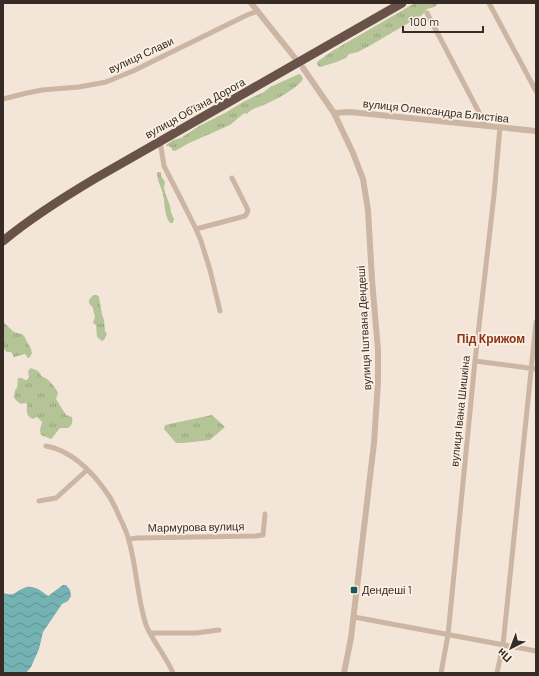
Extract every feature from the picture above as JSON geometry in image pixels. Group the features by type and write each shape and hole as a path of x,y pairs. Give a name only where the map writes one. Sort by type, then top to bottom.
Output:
{"highway":[{"name":"вулиця Обʼїзна Дорога","path":"3,241 40,213 66,196 402,3"}],"street":[{"path":"251,3 295,58"},
{"path":"489,3 536,91"},
{"name":"вулиця Слави","path":"3,99 42,90 79,87 106,82 258,11"},
{"path":"426,14 484,126"},
{"name":"вулиця Іштвана Дендеші","path":"303,68 334,113 342,128 360,171 366,193 378,350 376,421 354,617 349,653 344,673"},
{"name":"вулиця Олександра Блистіва","path":"334,113 350,112 536,131"},
{"name":"вулиця Івана Шишкіна","path":"441,673 448,635 500,127"},
{"path":"159,142 164,166 196,229 210,270 220,311"},
{"path":"196,229 245,216 248,210 232,178"},
{"path":"497,673 503,645 534,368 536,322"},
{"path":"475,361 534,368"},
{"path":"46,446 54,447 67,454 87,470 110,497 129,540 140,601 147,626 173,673"},
{"path":"39,501 56,498 87,470"},
{"name":"Мармурова вулиця","path":"129,540 138,538 263,535 265,514"},
{"path":"354,617 536,651"},
{"path":"151,633 196,633 219,630"}],"green space":[{"path":"415,3 439,3 434,7 427,9 422,15 358,52 349,54 346,58 339,61 321,67 318,66 318,61 334,50"},
{"path":"299,74 303,79 296,87 274,100 253,109 247,114 243,114 230,125 189,143 175,151 166,145 264,92 270,87"},
{"path":"157,172 161,173 161,176 165,182 164,187 174,219 173,223 170,223 167,216"},
{"path":"93,295 97,295 99,297 105,331 107,334 102,341 97,337 96,325 93,323 95,316 93,308 89,303 89,300"},
{"path":"3,322 14,332 24,336 31,349 32,353 30,357 28,358 25,354 14,357 12,353 7,352 4,349"},
{"path":"31,368 39,372 41,376 53,385 58,393 56,399 66,415 72,417 70,426 68,428 60,428 51,439 41,435 40,430 42,422 37,417 33,419 29,416 27,413 27,404 21,404 14,398 18,378 27,380 29,377 28,371"},
{"path":"212,415 225,427 210,440 176,443 164,429 165,425"}],"water":[{"path":"63,585 66,585 70,590 71,596 68,601 62,604 43,632 39,649 31,667 26,673 3,673 3,593 13,594 24,588 31,587 48,596"}],"place":[{"name":"Дендеші 1","path":"354,590"}],"district":[{"name":"Під Крижом","path":"491,339"}]}
